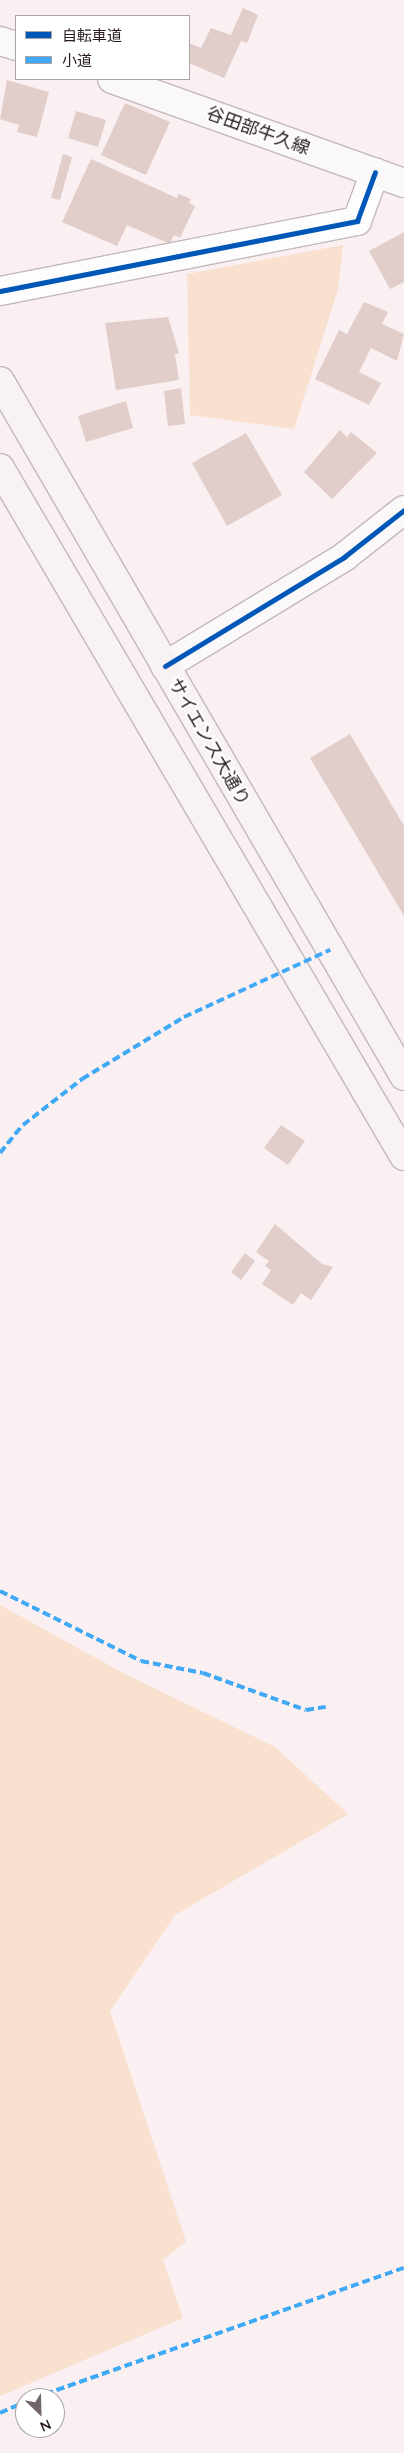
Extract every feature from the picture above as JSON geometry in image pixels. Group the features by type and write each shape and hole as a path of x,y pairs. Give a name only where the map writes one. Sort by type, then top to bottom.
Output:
{"main road":[{"path":"0,40 15,46"},
{"name":"谷田部牛久線","path":"115,80 404,183"},
{"name":"サイエンス大通り","path":"0,381 404,1076"},
{"path":"0,468 404,1156"},
{"path":"165,666 344,557 404,510"}],"street":[{"path":"0,291 357,221 375,172"}],"shaded area":[{"path":"343,245 338,289 294,429 190,415 187,274"},
{"path":"0,1605 125,1674 275,1747 348,1814 175,1915 110,2011 186,2242 163,2260 183,2318 0,2396"}],"building":[{"path":"243,8 258,15 247,43 241,41 224,78 190,63 190,43 201,48 211,28 231,35"},
{"path":"7,80 49,92 37,137 17,132 19,125 0,119"},
{"path":"125,103 170,122 146,175 101,155"},
{"path":"76,111 106,120 98,147 68,138"},
{"path":"63,154 72,157 60,200 51,198"},
{"path":"91,159 177,198 179,194 191,199 189,203 195,206 180,238 174,235 170,244 127,225 117,246 62,222"},
{"path":"404,232 404,282 390,289 369,251"},
{"path":"364,302 388,312 382,324 404,334 397,361 371,348 359,372 381,383 369,405 315,379 339,330 347,334"},
{"path":"168,317 179,353 175,354 179,380 116,390 105,323"},
{"path":"181,388 185,424 168,426 164,391"},
{"path":"126,401 133,428 86,442 78,416"},
{"path":"340,430 347,437 351,432 377,453 332,499 304,472"},
{"path":"246,433 282,495 227,526 192,463"},
{"path":"350,734 404,826 404,916 310,758"},
{"path":"281,1125 305,1141 288,1165 264,1148"},
{"path":"275,1224 322,1264 333,1267 311,1300 301,1293 293,1305 262,1284 271,1270 265,1266 269,1261 256,1252"},
{"path":"245,1253 255,1261 241,1280 231,1272"}],"marked path":[{"path":"0,1153 23,1125 82,1079 184,1017 330,950"},
{"path":"0,1591 141,1661 203,1673 306,1710 326,1707"},
{"path":"62,2388 404,2268"},
{"path":"0,2413 15,2406"}],"cycle path":[{"path":"0,291 357,221 375,172"},
{"path":"165,666 344,557 404,510"}]}
